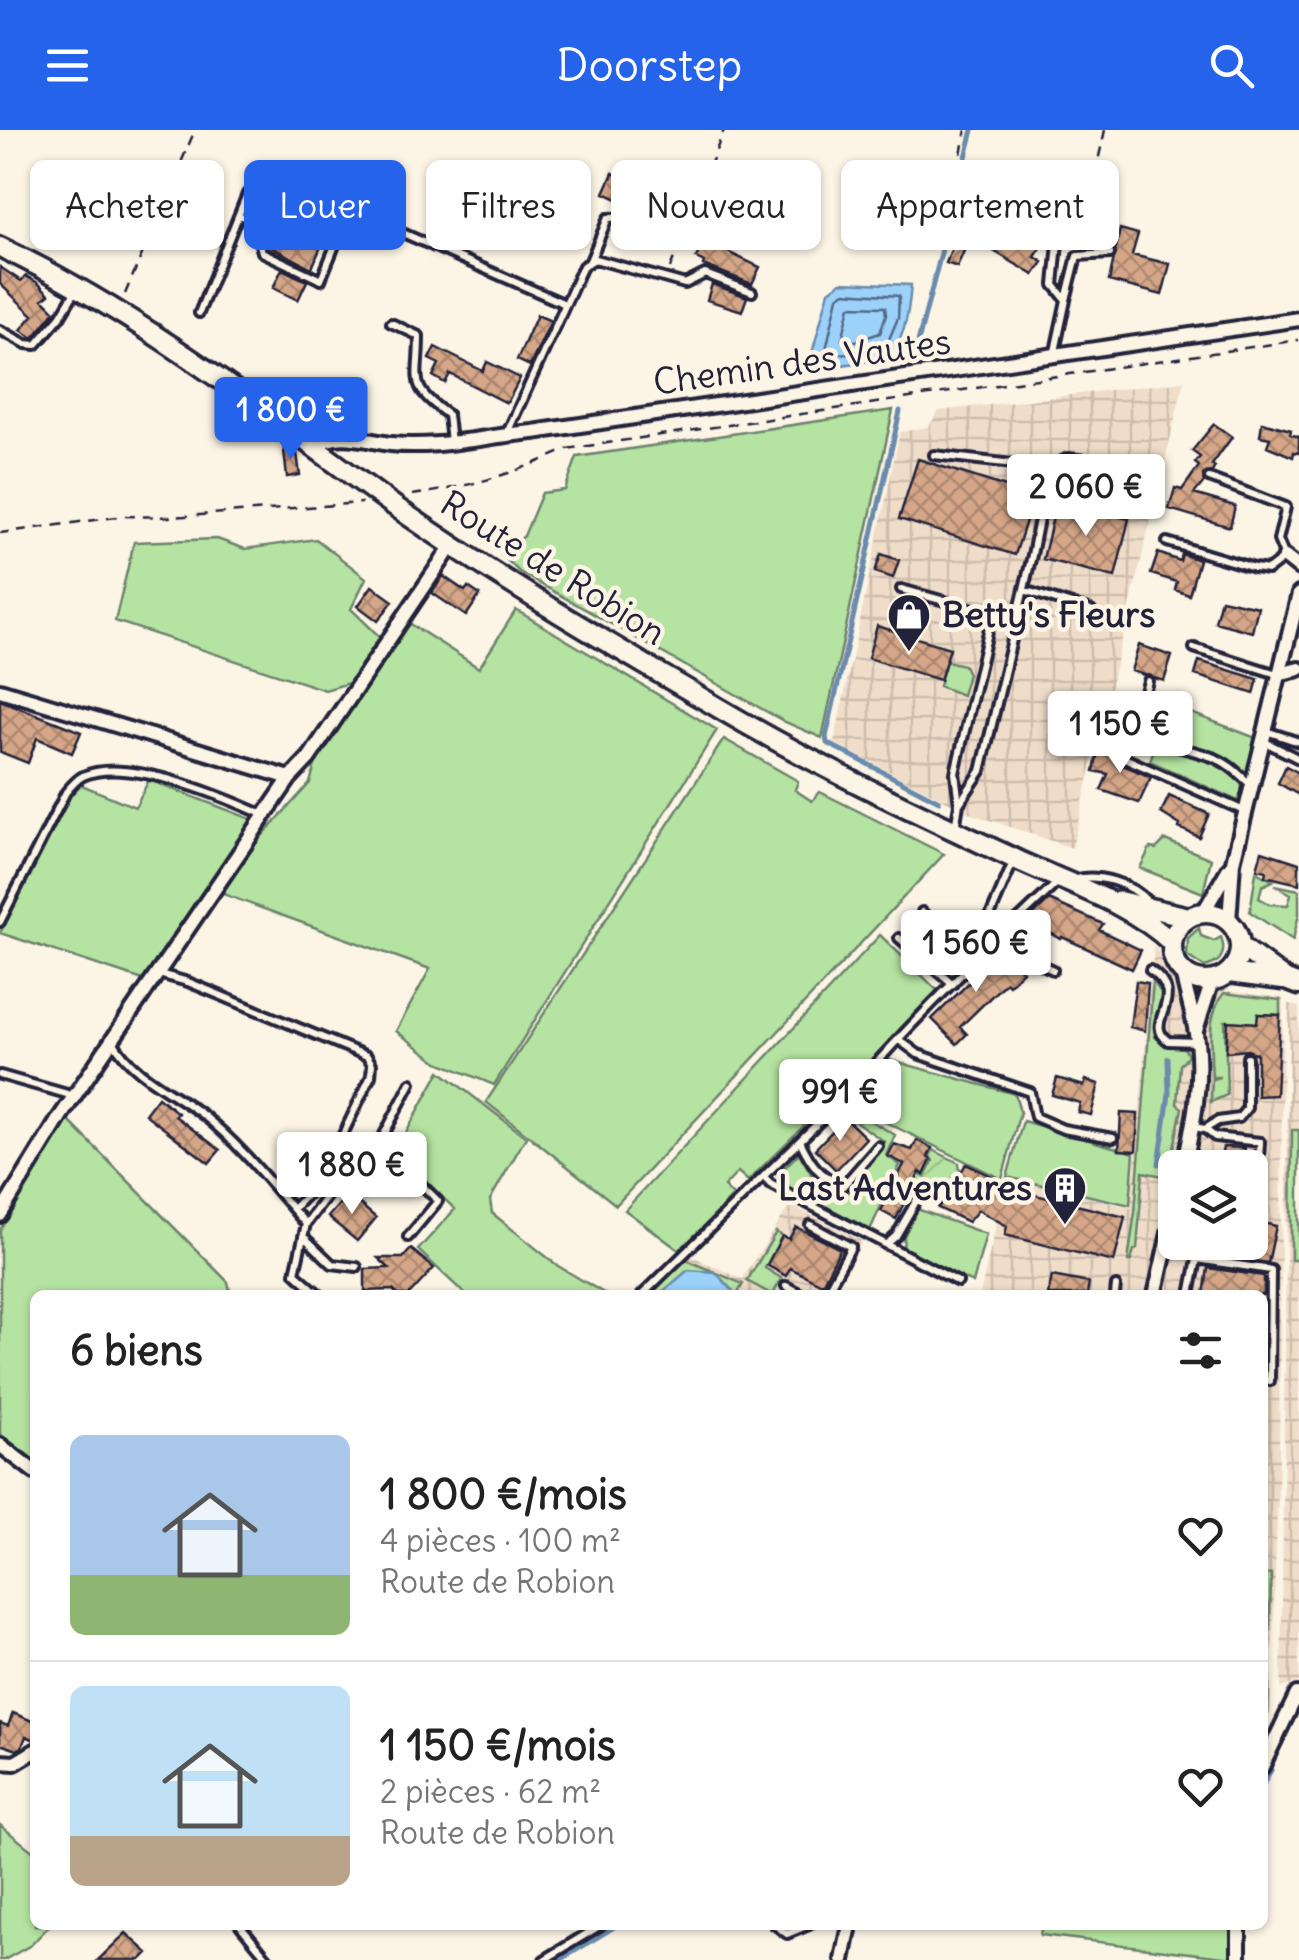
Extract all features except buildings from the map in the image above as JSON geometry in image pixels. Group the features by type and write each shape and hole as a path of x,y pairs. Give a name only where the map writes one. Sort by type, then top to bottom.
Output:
{"main road":[{"name":"Route de Robion","path":"0,248 116,308 229,383 453,544 818,766 1100,896 1196,915"},
{"name":"Route de Robion","path":"1100,896 1161,932 1172,943"},
{"path":"1212,913 1230,922 1240,946 1292,982 1220,977 1201,981 1182,971 1174,958 1174,932 1196,915 1212,913"},
{"path":"1220,977 1235,965 1240,946"}],"street":[{"name":"Chemin des Vautes","path":"315,446 327,438 367,438 393,444 451,442 1299,319"},
{"path":"0,1215 74,1096 453,544"},
{"path":"1230,922 1233,862 1299,594"},
{"path":"1278,674 1299,669"},
{"path":"0,690 290,778"},
{"path":"1196,915 1233,862"},
{"path":"1182,971 1197,1037 1199,1128 1191,1150"},
{"path":"1197,1037 1220,977"},
{"path":"1156,1290 1163,1260"},
{"path":"0,1445 30,1468"},
{"path":"1268,1754 1298,1689"},
{"path":"0,1762 15,1763 30,1754"},
{"path":"843,1960 849,1930"},
{"path":"1238,1930 1239,1960"}],"lane":[{"path":"198,314 244,201"},
{"path":"238,214 244,217"},
{"path":"590,262 611,218"},
{"path":"406,233 566,304"},
{"path":"261,250 322,280 333,250"},
{"path":"1057,250 1054,284 1066,300"},
{"path":"1054,356 1077,256 1110,254"},
{"path":"507,434 583,266 594,259 685,284 705,274 752,292"},
{"path":"0,330 26,344 36,344 60,317 78,287"},
{"path":"390,323 419,336 416,374 422,396 448,415 451,442"},
{"path":"934,455 1049,468 1068,458 1117,463"},
{"path":"959,804 981,771 1049,468"},
{"path":"1168,542 1254,568 1268,570 1295,563 1278,540 1286,507 1209,478"},
{"path":"901,589 1016,621"},
{"path":"1024,590 1092,611"},
{"path":"955,831 959,804 955,773 992,615"},
{"path":"1194,648 1278,674"},
{"path":"1148,681 1140,723 1145,732 1157,740 1216,758 1251,785"},
{"path":"1263,735 1299,742"},
{"path":"1263,735 1299,759"},
{"path":"1120,756 1245,812"},
{"path":"0,922 66,792 81,776 124,769 147,774 265,816"},
{"path":"992,942 987,923 1015,859"},
{"path":"647,1290 857,1085 992,942 1062,881 1093,876 1139,892 1154,909"},
{"path":"922,912 973,964"},
{"path":"898,938 952,984"},
{"path":"992,942 1052,970"},
{"path":"1150,970 1166,987 1168,997 1158,1032 1168,1041 1197,1037"},
{"path":"157,974 188,982 367,1056 372,1064 371,1076 321,1180 292,1209"},
{"path":"898,1038 918,1054 1030,1092 1036,1117 1063,1129 1113,1138"},
{"path":"112,1040 121,1056 148,1079 203,1114 237,1146 306,1224"},
{"path":"1199,1128 1239,1118 1247,1108 1247,1057"},
{"path":"0,1075 74,1096"},
{"path":"315,1290 295,1272 306,1224 337,1182 366,1170 411,1083"},
{"path":"1199,1128 1215,1137 1260,1142 1260,1150"},
{"path":"800,1141 812,1166 843,1186 878,1146"},
{"path":"376,1150 409,1172 438,1201 408,1237"},
{"path":"764,1176 770,1184 958,1282"},
{"path":"886,1245 896,1236 920,1196"},
{"path":"810,1224 851,1246 827,1290"},
{"path":"303,1236 332,1264 357,1267"},
{"path":"1191,1290 1198,1259 1271,1270 1268,1381"},
{"path":"786,1286 793,1290"},
{"path":"1116,1286 1116,1290"},
{"path":"244,1930 269,1960"},
{"path":"544,1960 592,1930"}],"path":[{"path":"116,308 129,288 195,130"},
{"path":"666,278 724,130"},
{"path":"961,154 966,130"},
{"path":"1077,256 1104,130"},
{"path":"408,496 461,488 522,471 567,448 1299,340"},
{"path":"0,533 124,516 191,516 363,503"}],"shaded area":[{"path":"1184,381 1072,848 972,814 834,743 900,432 928,427 939,411"},
{"path":"1154,945 1179,985 1283,998 1279,1463 1270,1715 1268,1290 981,1290 1007,1177 1131,1208"},
{"path":"1289,1004 1299,1007 1299,1682 1281,1688"},
{"path":"790,1205 862,1241 836,1290 647,1290 683,1252 742,1279"}],"green space":[{"path":"893,410 822,738 785,722 519,572 502,555 524,536 542,493 565,490 577,457"},
{"path":"217,539 245,549 316,539 366,578 351,609 380,637 349,683 325,690 115,621 134,542"},
{"path":"516,610 717,730 494,1085 438,1062 396,1031 430,969 220,893 255,844 310,783 318,754 409,623 479,668"},
{"path":"946,661 964,665 968,674 962,695 939,686"},
{"path":"1168,704 1256,738 1247,777 1224,757 1159,737"},
{"path":"724,739 798,781 795,790 812,801 820,792 944,854 616,1205 486,1102"},
{"path":"1155,746 1223,766 1242,783 1240,802 1150,761"},
{"path":"149,780 254,820 146,981 0,933 77,783 135,807"},
{"path":"1165,840 1211,859 1203,893 1140,868 1150,848 1156,849"},
{"path":"1256,872 1273,881 1262,886 1259,898 1270,904 1288,905 1291,894 1275,885 1299,890 1293,940 1250,912"},
{"path":"1199,928 1201,936 1214,941 1221,937 1223,943 1223,953 1210,966 1204,967 1187,956 1188,938"},
{"path":"880,935 939,992 748,1181 738,1172 724,1187 733,1196 680,1251 625,1210"},
{"path":"1153,981 1164,997 1155,1037 1166,1046 1184,1048 1188,1055 1180,1065 1177,1104 1182,1108 1173,1150 1158,1150 1158,1175 1143,1172 1137,1249 1128,1261"},
{"path":"1224,993 1280,1000 1280,1015 1258,1014 1257,1023 1225,1021 1227,1095 1211,1102 1212,1079 1220,1077 1212,1077 1212,1022"},
{"path":"886,1059 1015,1094 1020,1112 1002,1179 859,1109 854,1095"},
{"path":"440,1071 526,1137 490,1200 492,1213 558,1266 599,1290 461,1290 418,1250 455,1209 395,1153"},
{"path":"854,1111 895,1135 886,1155 900,1165 870,1230 778,1181 778,1174 799,1153 814,1179 846,1194 885,1142 849,1117"},
{"path":"66,1118 228,1282 230,1290 30,1290 30,1457 0,1434 0,1230"},
{"path":"1023,1121 1134,1153 1130,1205 1007,1177"},
{"path":"1292,1130 1299,1130 1299,1260 1291,1260"},
{"path":"933,1150 959,1163 960,1172 979,1180 974,1188 955,1180 937,1204 925,1199 926,1190 914,1193 906,1184 913,1172 925,1177 933,1161"},
{"path":"917,1209 986,1234 973,1283 903,1249 904,1236"},
{"path":"776,1232 782,1236 765,1268 781,1278 775,1290 764,1290 747,1281"},
{"path":"684,1259 743,1284 740,1290 655,1290"},
{"path":"1268,1574 1271,1574 1268,1713"},
{"path":"0,1825 30,1849 30,1930 45,1930 31,1945 0,1960"},
{"path":"1041,1930 1231,1930 1232,1958 1040,1935"}],"water":[{"path":"841,282 911,285 903,332 895,346 872,360 808,368 829,291"},
{"path":"688,1270 715,1272 732,1290 665,1290"}],"waterway":[{"path":"912,365 973,130"},
{"path":"900,411 826,737 827,743 939,801"},
{"path":"1161,1150 1169,1094 1168,1058"},
{"path":"1268,1775 1271,1770"},
{"path":"560,1960 609,1930"},
{"path":"1246,1930 1246,1960"}],"place":[{"name":"Betty's Fleurs","path":"909,653"},
{"name":"Last Adventures","path":"1065,1226"}]}
